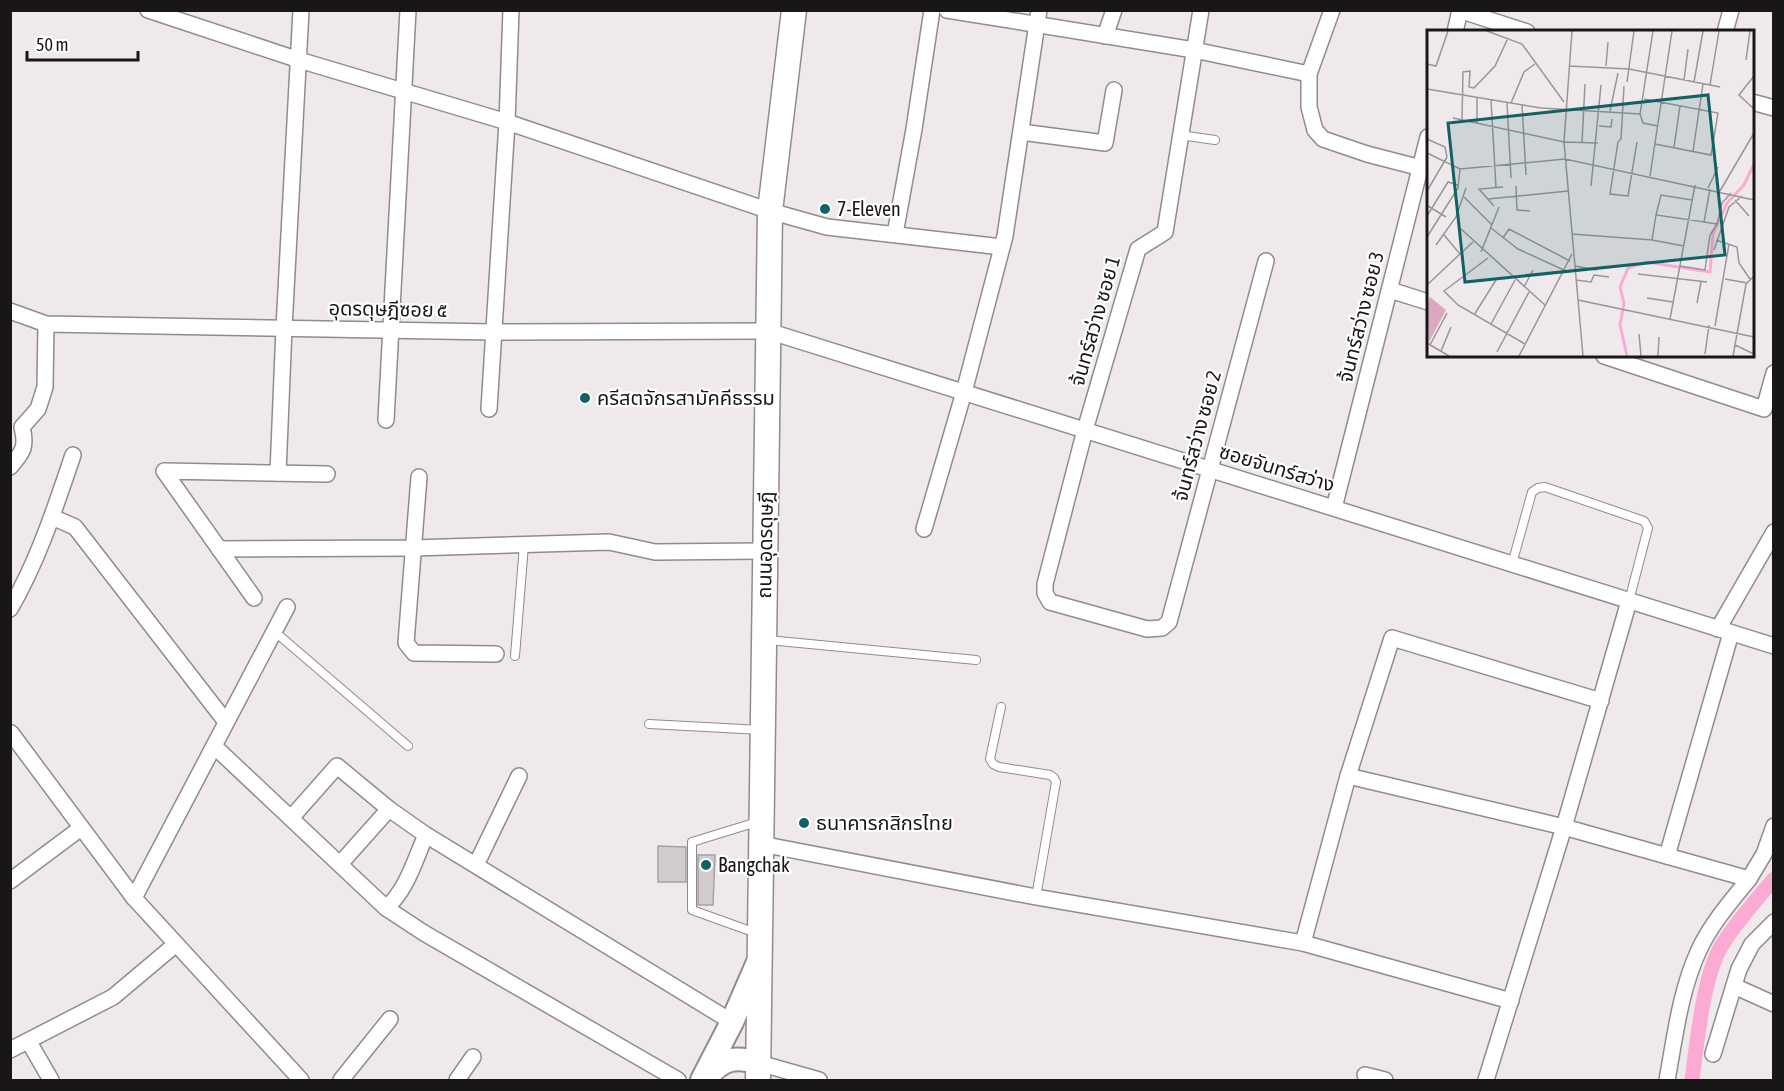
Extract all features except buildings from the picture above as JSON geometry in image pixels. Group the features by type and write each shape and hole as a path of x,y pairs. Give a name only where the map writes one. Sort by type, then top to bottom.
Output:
{"main road":[{"name":"ถนนอุดรดุษฎี","path":"759,1072 770,211 794,10"}],"street":[{"path":"148,10 299,60 507,122 770,211 827,227 1002,246"},
{"path":"197,27 198,10"},
{"path":"278,473 301,10"},
{"path":"386,420 408,10"},
{"path":"489,409 507,122 511,10"},
{"path":"895,234 915,129 932,10"},
{"path":"947,10 1038,18 1105,36 1194,50 1309,74"},
{"path":"1105,36 1114,10"},
{"name":"จ้นทร์สว่าง ซอย 1","path":"1169,622 1162,628 1147,629 1050,602 1045,593 1045,584 1085,430 1138,249 1165,232 1201,10"},
{"path":"1332,10 1309,74 1311,118 1315,130 1323,139 1420,168"},
{"path":"1726,30 1731,10"},
{"path":"1455,30 1460,11 1521,30"},
{"path":"924,529 964,392 1002,246 1038,18"},
{"path":"1021,132 1105,143 1114,90"},
{"path":"1754,103 1773,108"},
{"name":"จ้นทร์สว่าง ซอย 3","path":"1334,508 1427,141"},
{"name":"จ้นทร์สว่าง ซอย 2","path":"1169,622 1266,261"},
{"path":"1390,290 1427,302"},
{"name":"อุดรดุษฎีซอย ๕","path":"10,311 46,324 493,332 768,331"},
{"path":"10,467 22,453 26,441 16,424 38,409 45,387 46,324"},
{"name":"ซอยจันทร์สว่าง","path":"768,331 1773,646"},
{"path":"1611,357 1645,362 1764,409 1773,373"},
{"path":"10,609 25,584 52,518 73,455"},
{"path":"254,598 164,471 327,474"},
{"path":"419,477 406,643 414,653 496,654"},
{"path":"52,518 75,527 226,722"},
{"path":"1667,856 1724,631 1773,532"},
{"path":"219,549 413,548 609,542 655,552 765,551"},
{"path":"1486,1080 1564,827 1629,601"},
{"path":"134,898 287,607"},
{"path":"1303,943 1348,776 1392,638 1601,701"},
{"path":"11,733 134,898 301,1080"},
{"path":"214,746 386,908 424,933 678,1080"},
{"path":"291,818 337,766 389,809 426,835 732,1022"},
{"path":"476,865 519,776"},
{"path":"1348,776 1564,827 1749,879"},
{"path":"340,864 389,809"},
{"path":"1667,1080 1683,996 1699,950 1764,854 1773,826"},
{"path":"10,881 81,828"},
{"path":"761,832 1036,897 1303,943 1510,1001"},
{"path":"386,908 395,900 404,884 426,835"},
{"path":"1713,1054 1739,969 1752,944 1773,922"},
{"path":"10,1050 113,997 176,944"},
{"path":"703,1080 732,1022 760,947"},
{"path":"1734,986 1773,1004"},
{"path":"341,1080 390,1019"},
{"path":"29,1042 51,1080"},
{"path":"457,1080 473,1057"},
{"path":"703,1080 714,1068 736,1058 759,1072"},
{"path":"715,1080 743,1071 819,1080"},
{"path":"1365,1075 1385,1080"}],"lane":[{"path":"1180,135 1215,140"},
{"path":"1512,564 1532,492 1545,487 1644,521 1648,528 1629,601"},
{"path":"515,657 524,545"},
{"path":"274,631 408,746"},
{"path":"764,639 976,660"},
{"path":"1001,707 990,759 993,764 999,767 1050,775 1056,782 1036,897"},
{"path":"649,724 763,730"},
{"path":"760,947 692,910 692,842 761,832"}],"waterway":[{"path":"1692,1080 1705,992 1715,958 1734,928 1774,879"}],"place":[{"name":"7-Eleven","path":"825,209"},
{"name":"ครีสตจักรสามัคคีธรรม","path":"585,398"},
{"name":"ธนาคารกสิกรไทย","path":"804,823"},
{"name":"Bangchak","path":"706,865"}]}
